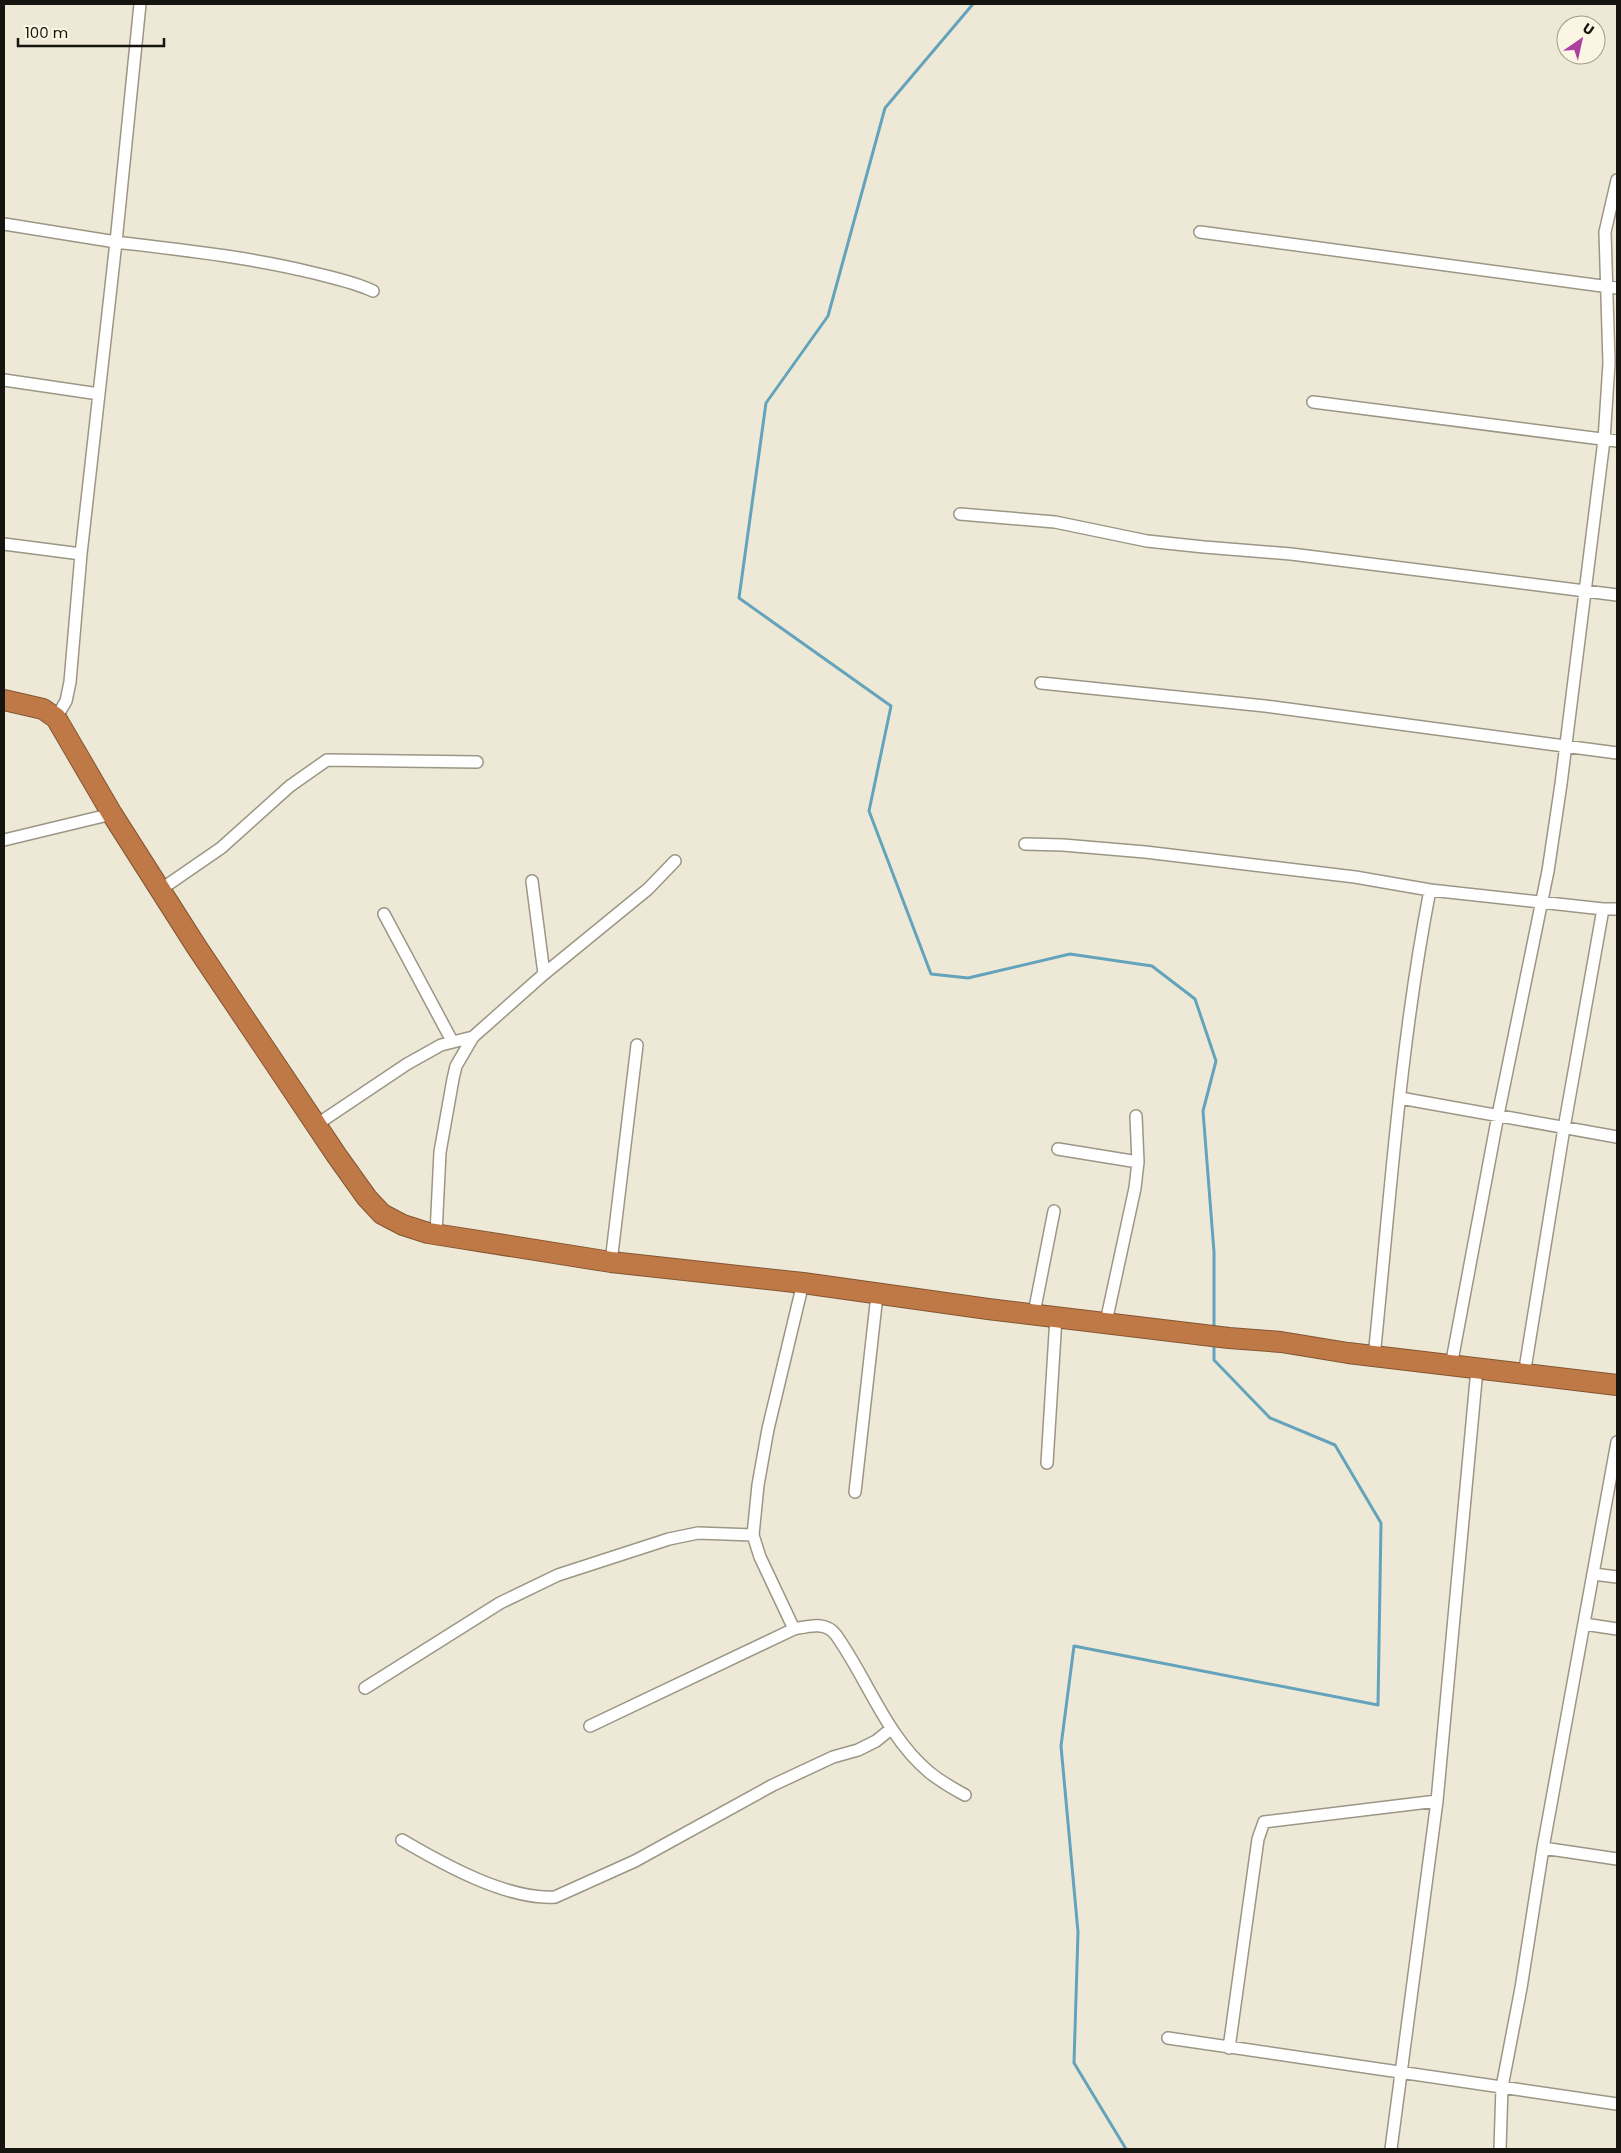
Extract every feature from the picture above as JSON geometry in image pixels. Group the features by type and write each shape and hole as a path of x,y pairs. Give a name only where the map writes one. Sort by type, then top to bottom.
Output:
{"highway":[{"path":"4,700 43,709 56,718 112,814 160,890 316,1125 367,1198 382,1214 403,1225 436,1234 611,1262 803,1283 877,1295 1229,1338 1280,1342 1374,1357 1617,1385"}],"street":[{"path":"56,718 66,702 70,682 81,554 114,280 116,242 140,4"},
{"path":"1451,1366 1498,1115 1553,842 1604,440 1612,287 1604,232 1617,180"},
{"path":"4,224 116,242 236,257 361,285 373,291"},
{"path":"1200,232 1612,287"},
{"path":"4,380 99,394"},
{"path":"1313,402 1617,441"},
{"path":"960,514 1055,522 1147,541 1204,548 1292,554 1617,595"},
{"path":"4,544 81,554"},
{"path":"1041,683 1265,706 1617,753"},
{"path":"160,890 221,848 290,786 327,760 477,762"},
{"path":"4,840 112,814"},
{"path":"1025,844 1063,845 1145,852 1354,877 1430,890 1604,910 1617,909"},
{"path":"436,1234 440,1152 453,1079 456,1066 473,1037 544,974 648,889 675,862"},
{"path":"532,881 544,974"},
{"path":"1374,1357 1415,967 1430,890"},
{"path":"1524,1374 1564,1128 1604,910"},
{"path":"384,914 452,1041"},
{"path":"316,1125 407,1064 452,1041 473,1037"},
{"path":"611,1262 637,1045"},
{"path":"1400,1098 1617,1137"},
{"path":"1106,1322 1132,1207 1138,1162 1136,1116"},
{"path":"1058,1149 1138,1162"},
{"path":"1034,1313 1054,1211"},
{"path":"794,1629 760,1558 753,1535 758,1485 768,1429 803,1283"},
{"path":"855,1492 877,1295"},
{"path":"1047,1462 1056,1317"},
{"path":"1391,2149 1400,2071 1438,1801 1477,1369"},
{"path":"1500,2149 1502,2087 1521,1988 1543,1848 1617,1442"},
{"path":"365,1688 500,1603 558,1576 618,1554 669,1539 698,1533 753,1535"},
{"path":"1593,1574 1617,1577"},
{"path":"1584,1624 1617,1629"},
{"path":"590,1726 794,1629 811,1625 822,1626 834,1631 891,1729 927,1771 965,1795"},
{"path":"402,1840 435,1860 471,1876 515,1892 542,1898 555,1897 635,1861 773,1785 833,1757 876,1741 891,1729"},
{"path":"1229,2048 1258,1839 1264,1822 1438,1801"},
{"path":"1543,1848 1617,1859"},
{"path":"1168,2038 1617,2104"}],"waterway":[{"path":"973,4 885,108 828,316 766,403 739,598 891,706 869,811 931,974 968,978 1070,954 1152,966 1195,999 1216,1061 1203,1111 1214,1252 1214,1328"},
{"path":"1126,2149 1074,2063 1078,1932 1061,1746 1074,1646 1378,1705 1381,1523 1335,1445 1270,1418 1214,1360 1214,1344"}]}
